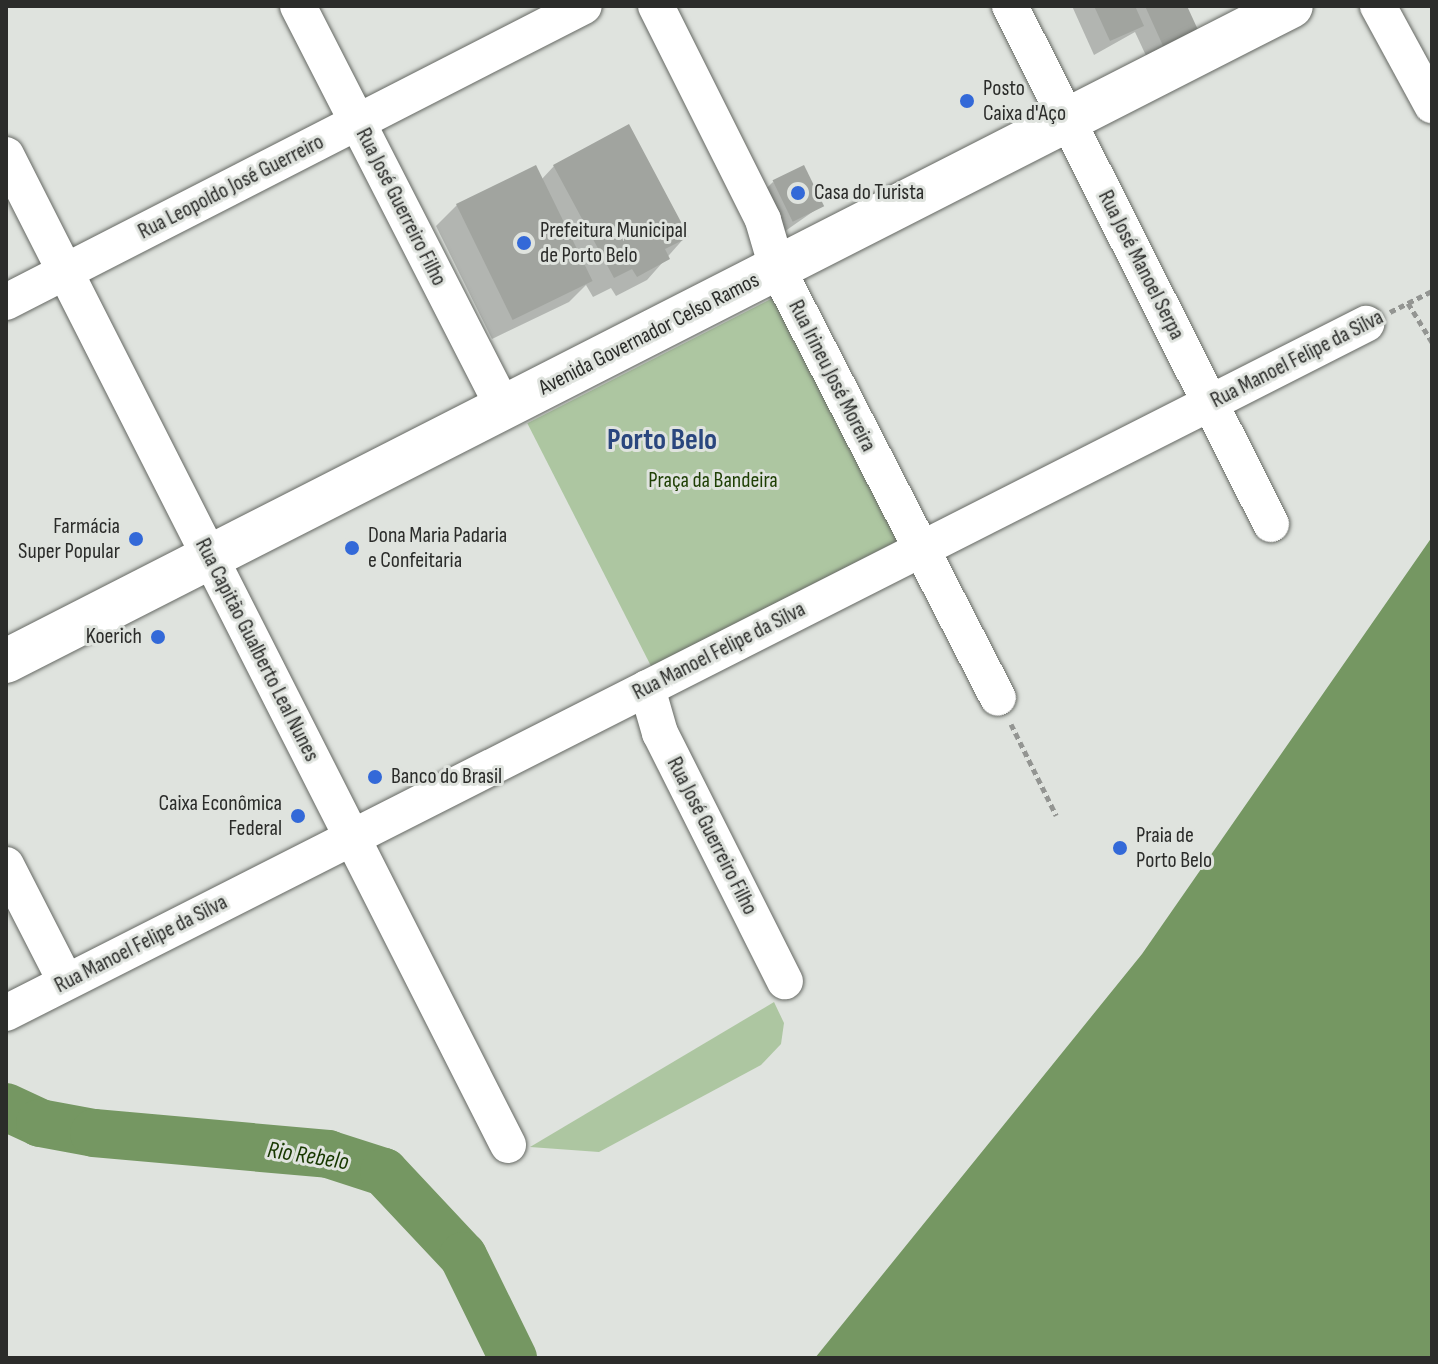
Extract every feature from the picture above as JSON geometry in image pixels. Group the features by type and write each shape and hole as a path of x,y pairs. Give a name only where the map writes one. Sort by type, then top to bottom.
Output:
{"main road":[{"name":"Avenida Governador Celso Ramos","path":"6,661 1291,6"}],"street":[{"name":"Rua José Guerreiro Filho","path":"298,6 504,408"},
{"name":"Rua Leopoldo José Guerreiro","path":"6,302 584,6"},
{"name":"Rua Irineu José Moreira","path":"656,6 763,220 777,268 998,698"},
{"name":"Rua José Manoel Serpa","path":"1010,6 1271,524"},
{"path":"1378,6 1432,105"},
{"name":"Rua Capitão Gualberto Leal Nunes","path":"6,155 508,1145"},
{"name":"Rua Manoel Felipe da Silva","path":"6,1013 1366,324"},
{"name":"Rua José Guerreiro Filho","path":"647,688 660,733 785,981"},
{"path":"6,865 66,982"}],"path":[{"name":"Rua Manoel Felipe da Silva","path":"1366,324 1432,291"},
{"path":"1408,303 1432,342"},
{"path":"998,698 1056,815"}],"green space":[{"name":"Praça da Bandeira","path":"775,297 899,540 651,666 527,423"},
{"path":"774,1002 784,1023 781,1044 761,1065 599,1152 530,1147"}],"shaded area":[{"path":"1432,537 1432,1358 815,1358 1142,954"}],"building":[{"path":"1094,6 1135,6 1144,26 1110,41"},
{"path":"1145,6 1187,6 1199,32 1164,48"},
{"path":"629,124 689,237 665,249 670,259 637,277 632,269 614,278 553,165"},
{"name":"Prefeitura Municipal de Porto Belo","path":"536,165 593,281 513,320 456,204"},
{"name":"Casa do Turista","path":"804,165 824,206 793,222 773,180"}],"waterway":[{"name":"Rio Rebelo","path":"6,1107 40,1123 94,1133 328,1154 384,1172 463,1256 513,1358"}],"place":[{"name":"Posto Caixa d'Aço","path":"967,101"},
{"name":"Casa do Turista","path":"798,193"},
{"name":"Prefeitura Municipal de Porto Belo","path":"524,243"},
{"name":"Farmácia Super Popular","path":"136,539"},
{"name":"Dona Maria Padaria e Confeitaria","path":"352,548"},
{"name":"Koerich","path":"158,637"},
{"name":"Banco do Brasil","path":"375,777"},
{"name":"Caixa Econômica Federal","path":"298,816"},
{"name":"Praia de Porto Belo","path":"1120,848"}],"district":[{"name":"Porto Belo","path":"662,440"}]}
